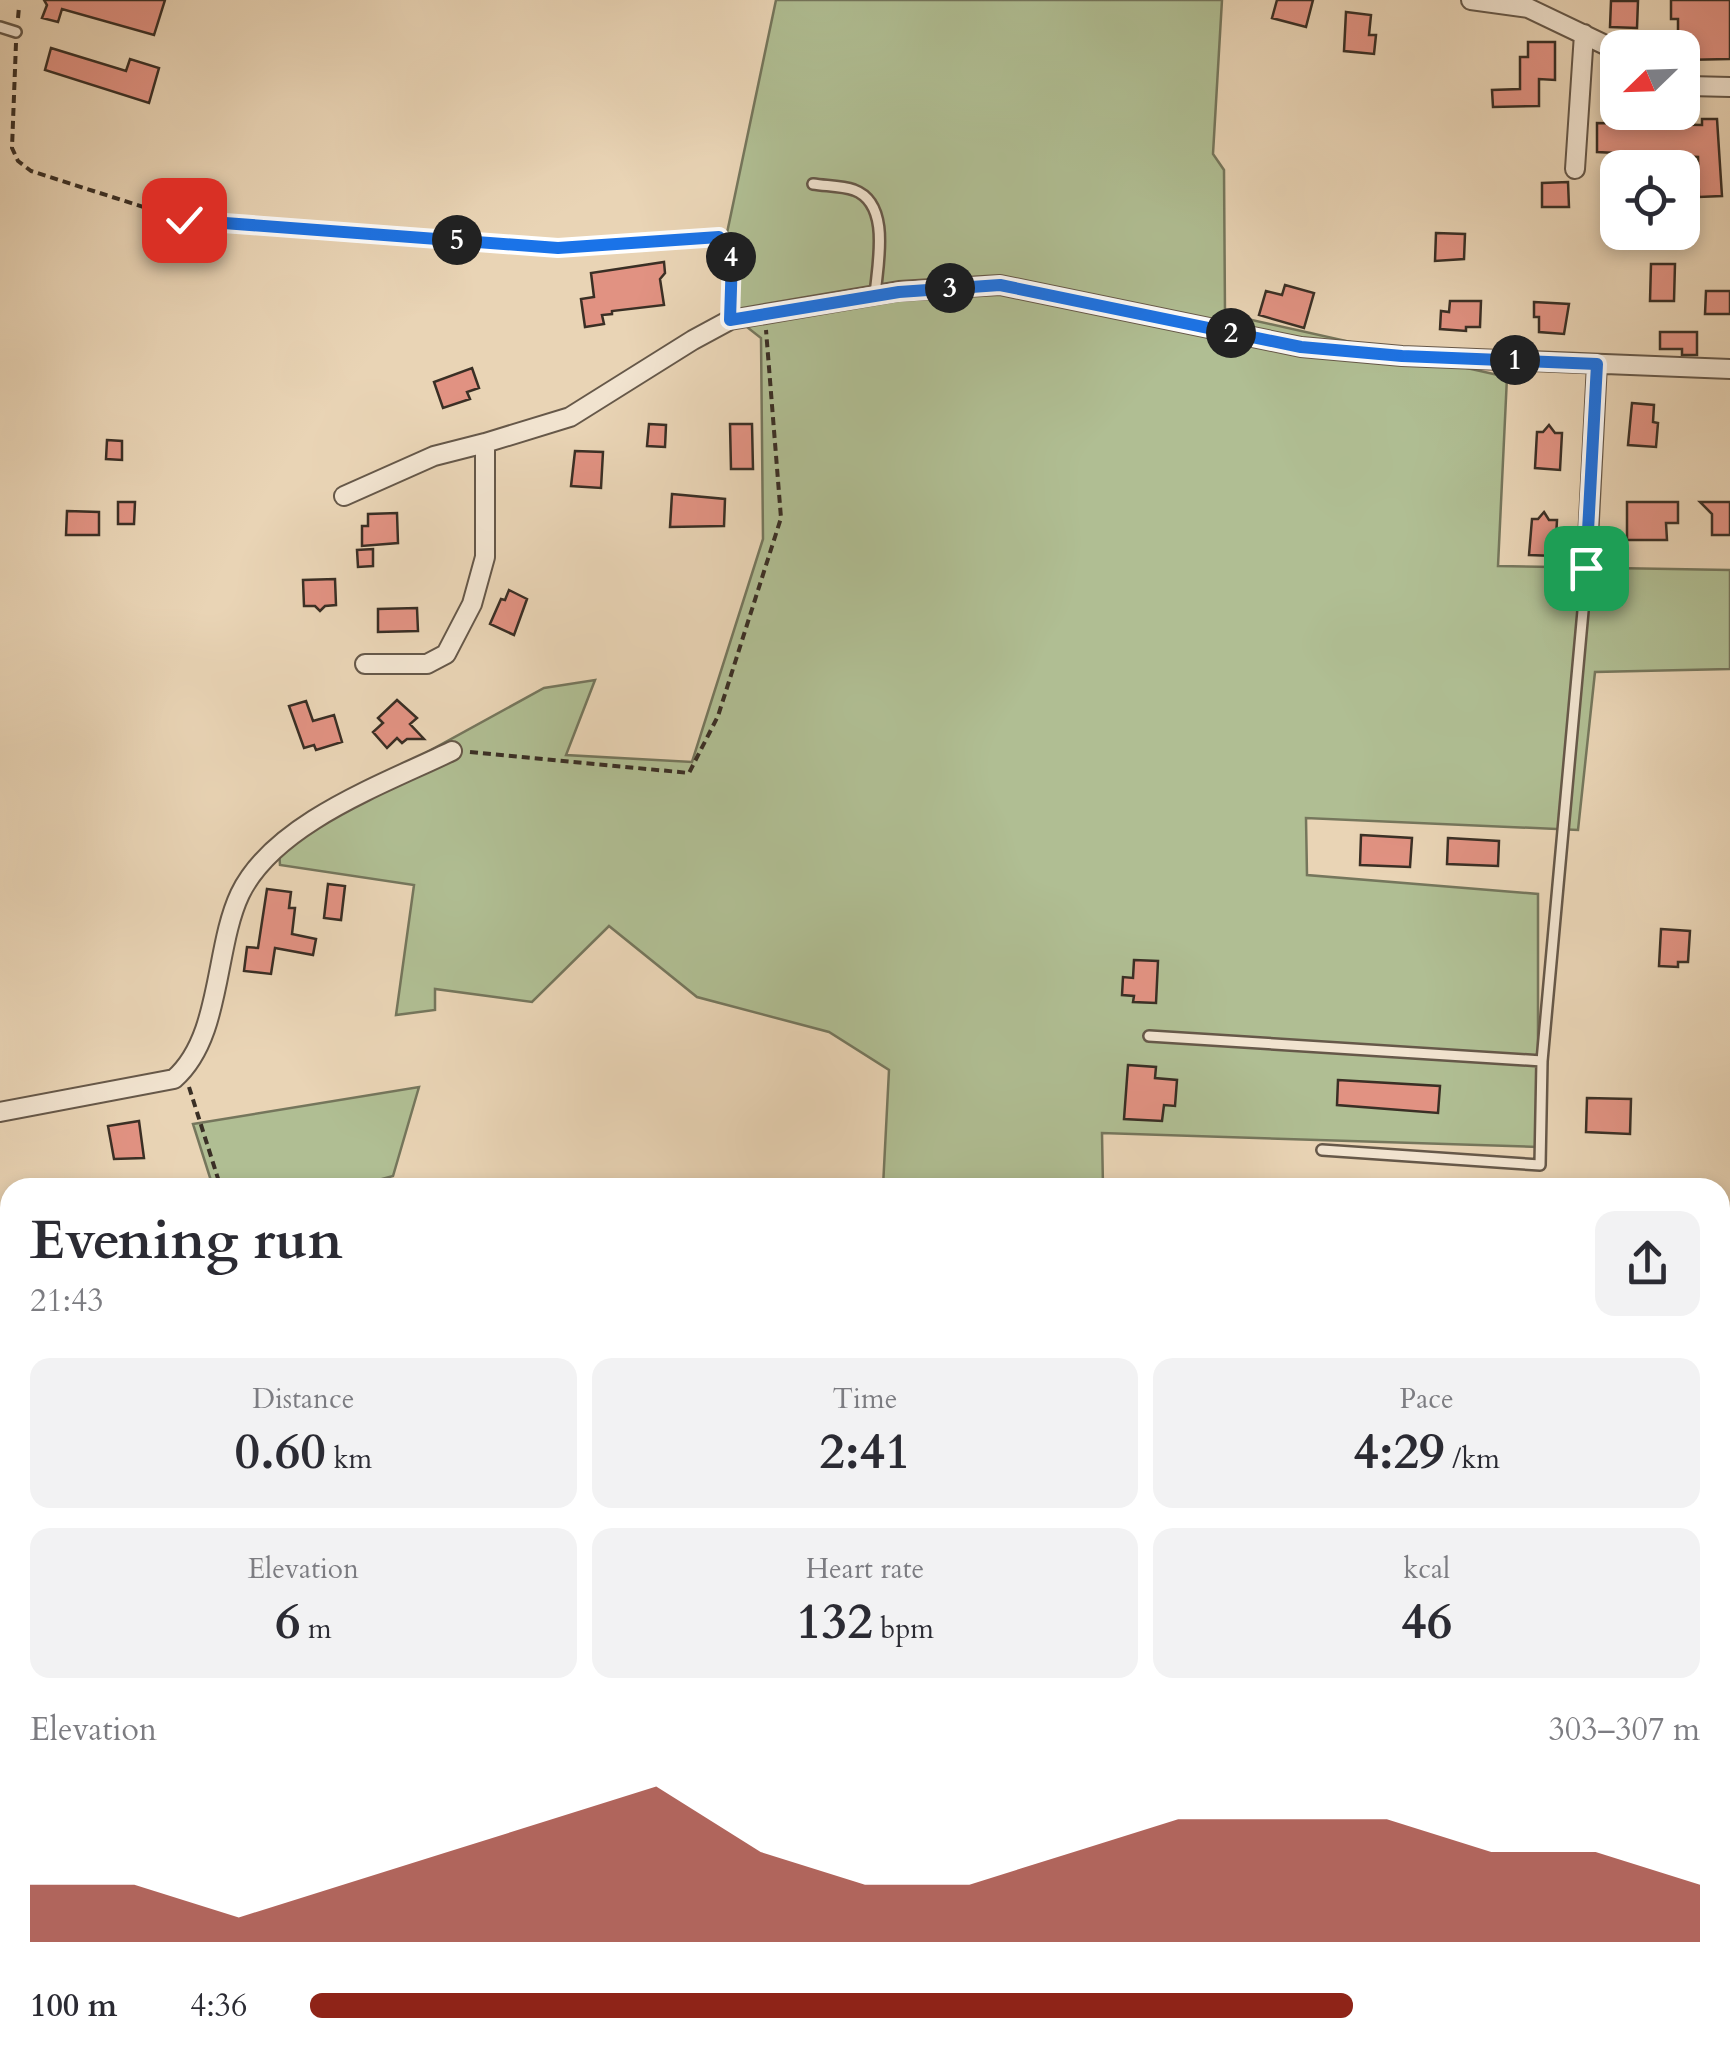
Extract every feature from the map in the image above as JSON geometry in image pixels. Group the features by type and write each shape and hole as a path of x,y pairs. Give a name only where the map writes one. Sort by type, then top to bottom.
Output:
{"street":[{"path":"1471,0 1528,8 1600,42"},
{"path":"1575,170 1584,34"},
{"path":"1700,86 1730,87"},
{"path":"344,496 434,456 570,417 730,320 875,296 1000,285 1301,347 1402,356 1730,368"},
{"path":"1586,578 1597,364"},
{"path":"364,664 426,664 446,654 472,604 485,557 485,444"},
{"path":"0,1112 174,1079 201,1042 240,895 265,858 289,837 452,750"}],"lane":[{"path":"0,27 16,32"},
{"path":"814,184 853,190 872,206 879,230 875,296"},
{"path":"1322,1150 1540,1165 1542,1061 1586,578"},
{"path":"1149,1036 1542,1061"}],"path":[{"path":"19,7 12,148 18,162 31,171 184,220 558,248 719,237 732,257 730,320"},
{"path":"452,750 689,773 718,716 781,518 764,315"},
{"path":"183,1071 218,1178"}],"green space":[{"path":"776,0 1222,0 1213,154 1224,170 1225,314 1507,377 1498,566 1730,570 1730,669 1595,672 1578,830 1306,818 1307,875 1538,894 1538,1147 1102,1133 1103,1178 883,1178 889,1070 829,1032 697,997 609,926 532,1002 435,989 435,1010 396,1015 414,885 280,865 278,834 544,688 595,680 566,755 692,762 763,539 761,338 724,309 727,233"},
{"path":"419,1087 393,1176 386,1178 210,1178 193,1124"}],"building":[{"path":"44,0 165,0 154,35 62,9 58,22 42,18 47,5"},
{"path":"1277,0 1313,0 1306,27 1272,18"},
{"path":"1671,0 1730,0 1730,59 1700,60 1700,30 1678,30 1678,19 1671,19"},
{"path":"1611,1 1638,1 1637,28 1610,27"},
{"path":"1346,12 1371,15 1369,35 1376,35 1374,54 1344,51"},
{"path":"1528,42 1555,42 1555,80 1539,79 1539,106 1493,107 1492,90 1520,89 1520,57 1528,57"},
{"path":"51,48 126,71 130,59 159,68 149,103 45,70"},
{"path":"1702,119 1717,119 1722,196 1700,197 1700,150 1597,152 1597,123 1600,130 1700,130"},
{"path":"1568,182 1569,207 1542,207 1542,183"},
{"path":"1436,233 1465,234 1464,259 1435,261"},
{"path":"664,262 665,273 660,279 664,305 612,311 602,315 604,324 585,327 581,299 594,297 591,273"},
{"path":"1651,264 1675,264 1674,301 1650,301"},
{"path":"1285,285 1314,293 1304,328 1259,315 1266,291 1282,295"},
{"path":"1706,291 1730,291 1730,314 1705,314"},
{"path":"1450,301 1481,301 1480,327 1466,327 1466,331 1440,329 1441,311 1449,312"},
{"path":"1534,302 1569,304 1564,334 1539,332"},
{"path":"1660,332 1697,332 1697,355 1682,355 1682,349 1660,349"},
{"path":"472,368 479,388 467,392 470,399 443,408 434,382"},
{"path":"1632,403 1654,405 1653,422 1658,423 1656,447 1628,445"},
{"path":"649,424 666,425 665,447 647,446"},
{"path":"730,424 752,424 753,469 731,469"},
{"path":"1549,425 1555,433 1562,433 1560,470 1535,468 1537,432 1543,432"},
{"path":"107,440 122,441 122,460 106,459"},
{"path":"575,451 603,452 601,488 571,486"},
{"path":"672,494 725,499 724,526 670,527"},
{"path":"118,502 135,502 134,524 118,524"},
{"path":"1627,502 1678,502 1678,523 1666,523 1667,540 1627,540"},
{"path":"1700,502 1730,502 1730,535 1712,535 1712,514"},
{"path":"67,511 99,512 99,535 66,535"},
{"path":"1544,512 1549,520 1557,520 1555,556 1529,555 1532,519 1538,519"},
{"path":"397,513 398,543 362,546 362,526 368,526 368,514"},
{"path":"373,549 373,566 358,567 357,550"},
{"path":"335,579 336,605 320,611 315,606 304,606 303,580"},
{"path":"509,590 527,599 514,635 490,624"},
{"path":"417,608 418,631 378,632 378,609"},
{"path":"397,700 417,718 410,724 424,739 407,739 402,743 397,738 387,748 373,732 383,723 378,718"},
{"path":"306,701 313,721 334,715 342,742 316,750 314,745 304,748 289,706"},
{"path":"1361,835 1412,838 1410,867 1360,865"},
{"path":"1448,838 1499,841 1498,866 1447,864"},
{"path":"328,884 345,886 341,920 324,918"},
{"path":"267,889 291,892 289,908 295,908 292,934 316,939 313,955 275,948 271,974 244,971 247,947 258,948"},
{"path":"1661,929 1690,931 1688,962 1678,962 1678,967 1659,966"},
{"path":"1134,960 1158,961 1156,1003 1133,1002 1134,996 1122,995 1123,977 1133,978"},
{"path":"1128,1065 1156,1067 1155,1078 1177,1080 1175,1106 1164,1105 1162,1121 1124,1119"},
{"path":"1338,1080 1440,1086 1438,1113 1337,1105"},
{"path":"1587,1098 1631,1099 1630,1134 1586,1132"},
{"path":"139,1121 144,1158 114,1159 108,1126"}],"route":[{"path":"184,220 558,248 719,237 732,257 730,320 899,292 1000,285 1301,347 1402,356 1597,364 1586,568"}]}
